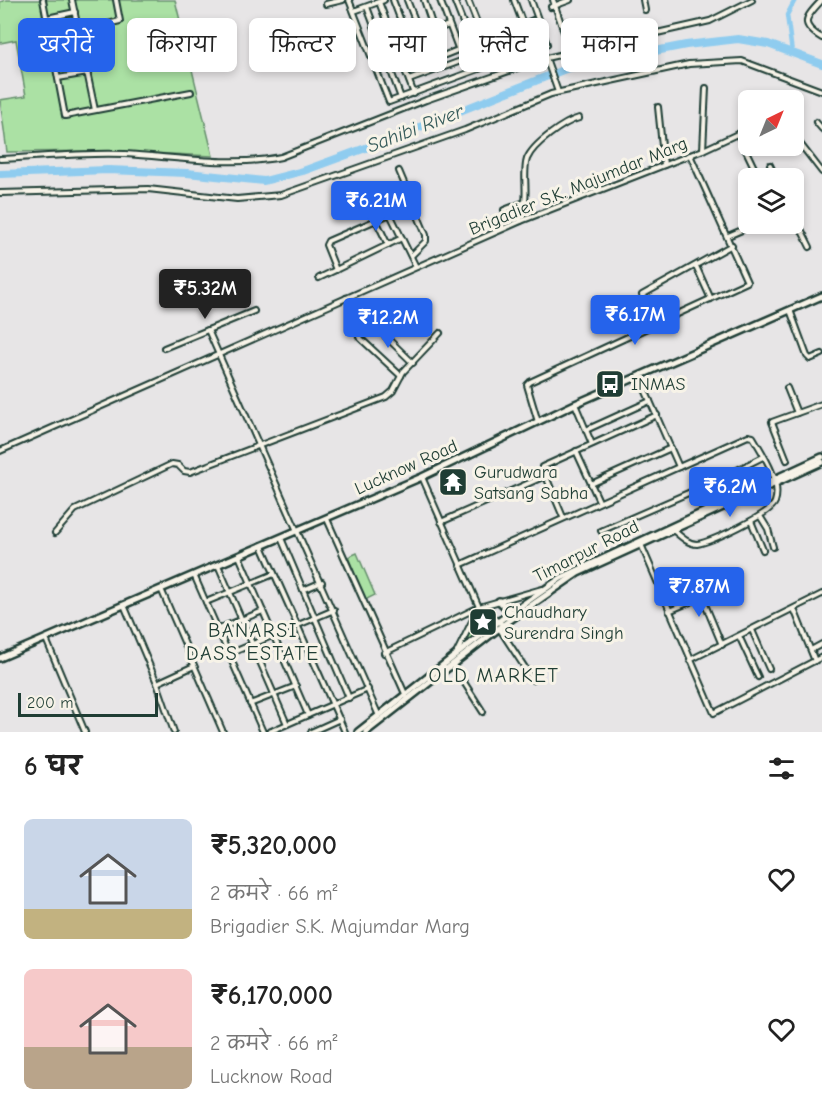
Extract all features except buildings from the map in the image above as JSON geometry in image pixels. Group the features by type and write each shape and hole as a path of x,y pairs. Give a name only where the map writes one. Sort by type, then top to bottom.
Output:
{"street":[{"path":"44,0 47,18 75,12"},
{"path":"72,0 76,18"},
{"path":"115,22 120,21 116,0"},
{"path":"326,4 343,0"},
{"path":"349,0 388,101 414,94 470,72"},
{"path":"354,11 384,0"},
{"path":"393,0 400,18"},
{"path":"407,0 414,18"},
{"path":"424,0 430,18"},
{"path":"440,0 458,48 447,53"},
{"path":"454,0 461,18"},
{"path":"468,0 475,18"},
{"path":"514,0 521,18"},
{"path":"531,0 538,18"},
{"path":"553,0 553,6 561,25"},
{"path":"553,6 570,0"},
{"path":"643,0 645,10"},
{"path":"549,60 710,21 752,0"},
{"path":"822,0 808,15 806,21 811,31 822,38"},
{"path":"379,2 385,18"},
{"path":"367,6 401,98"},
{"path":"0,193 148,189 237,199 281,195 465,130 558,92 689,64 732,61 757,65 822,91"},
{"path":"409,80 459,62"},
{"path":"549,66 558,92"},
{"path":"57,72 65,116 191,92"},
{"path":"405,72 414,94"},
{"path":"0,159 123,154 194,160 273,158 513,72"},
{"path":"58,78 87,73 95,110"},
{"path":"703,150 706,88"},
{"path":"658,107 664,165"},
{"path":"504,210 525,202 528,157 562,123 579,118"},
{"path":"816,122 822,129"},
{"name":"Brigadier S.K. Majumdar Marg","path":"0,451 521,221 703,150 738,134"},
{"path":"804,149 822,172"},
{"path":"538,422 528,397 527,385 531,382 747,282 690,155"},
{"path":"399,171 426,235 426,241 411,256"},
{"path":"514,207 521,221"},
{"path":"336,270 326,245 328,241 388,214 392,215 416,267"},
{"path":"376,220 388,245"},
{"path":"728,236 738,232"},
{"path":"804,234 810,247"},
{"path":"319,279 402,238"},
{"path":"655,325 642,295 732,245"},
{"path":"696,266 711,299"},
{"name":"Lucknow Road","path":"0,658 327,519 422,477 575,404 822,296"},
{"path":"346,298 413,363"},
{"path":"790,310 807,356 810,359 822,354"},
{"path":"164,348 254,311"},
{"path":"371,322 359,337 401,376"},
{"path":"208,330 381,719"},
{"path":"55,533 75,510 172,464 190,472 386,397 393,391 401,376 440,333"},
{"path":"639,376 679,467"},
{"path":"787,388 797,413"},
{"path":"586,430 650,401"},
{"path":"575,404 592,444"},
{"path":"787,460 772,422 822,404"},
{"path":"563,517 544,476 542,466 657,415"},
{"path":"460,564 751,436 775,481 774,505 751,521 698,543 688,542 671,528"},
{"path":"591,484 671,448"},
{"path":"576,451 599,501"},
{"name":"Timarpur Road","path":"775,481 822,457"},
{"path":"601,531 763,458"},
{"name":"Timarpur Road","path":"366,732 453,665 511,612 542,589 584,565 822,462"},
{"path":"441,522 544,476"},
{"path":"422,477 479,607 500,624 533,680"},
{"path":"760,516 769,532 773,547"},
{"path":"327,519 384,653 407,699"},
{"path":"751,521 763,550"},
{"path":"281,538 349,698"},
{"path":"640,542 690,660 716,714 822,657"},
{"name":"Timarpur Road","path":"407,699 455,655 500,624 578,573 640,542"},
{"path":"262,546 345,732"},
{"path":"239,556 308,715"},
{"path":"218,565 287,724"},
{"path":"206,602 274,573"},
{"path":"194,575 263,732"},
{"path":"303,590 322,582"},
{"path":"161,589 223,732"},
{"path":"384,653 479,607 542,589"},
{"path":"690,660 822,594"},
{"path":"669,611 702,597 722,645"},
{"path":"499,602 511,612"},
{"path":"124,605 157,683 174,732"},
{"path":"455,655 479,607"},
{"path":"794,609 815,661"},
{"path":"229,654 334,610"},
{"path":"218,629 263,611"},
{"path":"752,630 769,669"},
{"path":"739,636 758,677"},
{"path":"45,638 85,732"},
{"path":"811,650 822,644"},
{"path":"453,665 483,712"},
{"path":"157,683 194,666"},
{"path":"250,704 296,686"},
{"path":"271,732 368,689"},
{"path":"311,732 340,719"},
{"name":"Timarpur Road","path":"358,732 381,719"}],"green space":[{"path":"6,0 175,0 179,18 127,18 127,72 193,72 213,156 109,151 7,152 0,100 26,96 22,72 115,72 115,18 18,18 18,51 16,40 0,43 0,2"},
{"path":"357,553 375,595 365,600 348,557"},
{"path":"480,611 495,621 465,644 464,642"}],"waterway":[{"path":"792,52 787,15 795,0"},
{"name":"Sahibi River","path":"0,174 108,170 187,173 264,181 303,171 382,142 568,68 686,45 738,39 768,44 822,64"}],"place":[{"name":"INMAS","path":"610,384"},
{"name":"Gurudwara Satsang Sabha","path":"453,482"},
{"name":"Chaudhary Surendra Singh","path":"483,622"}],"district":[{"name":"BANARSI DASS ESTATE","path":"253,642"},
{"name":"OLD MARKET","path":"494,675"}]}
